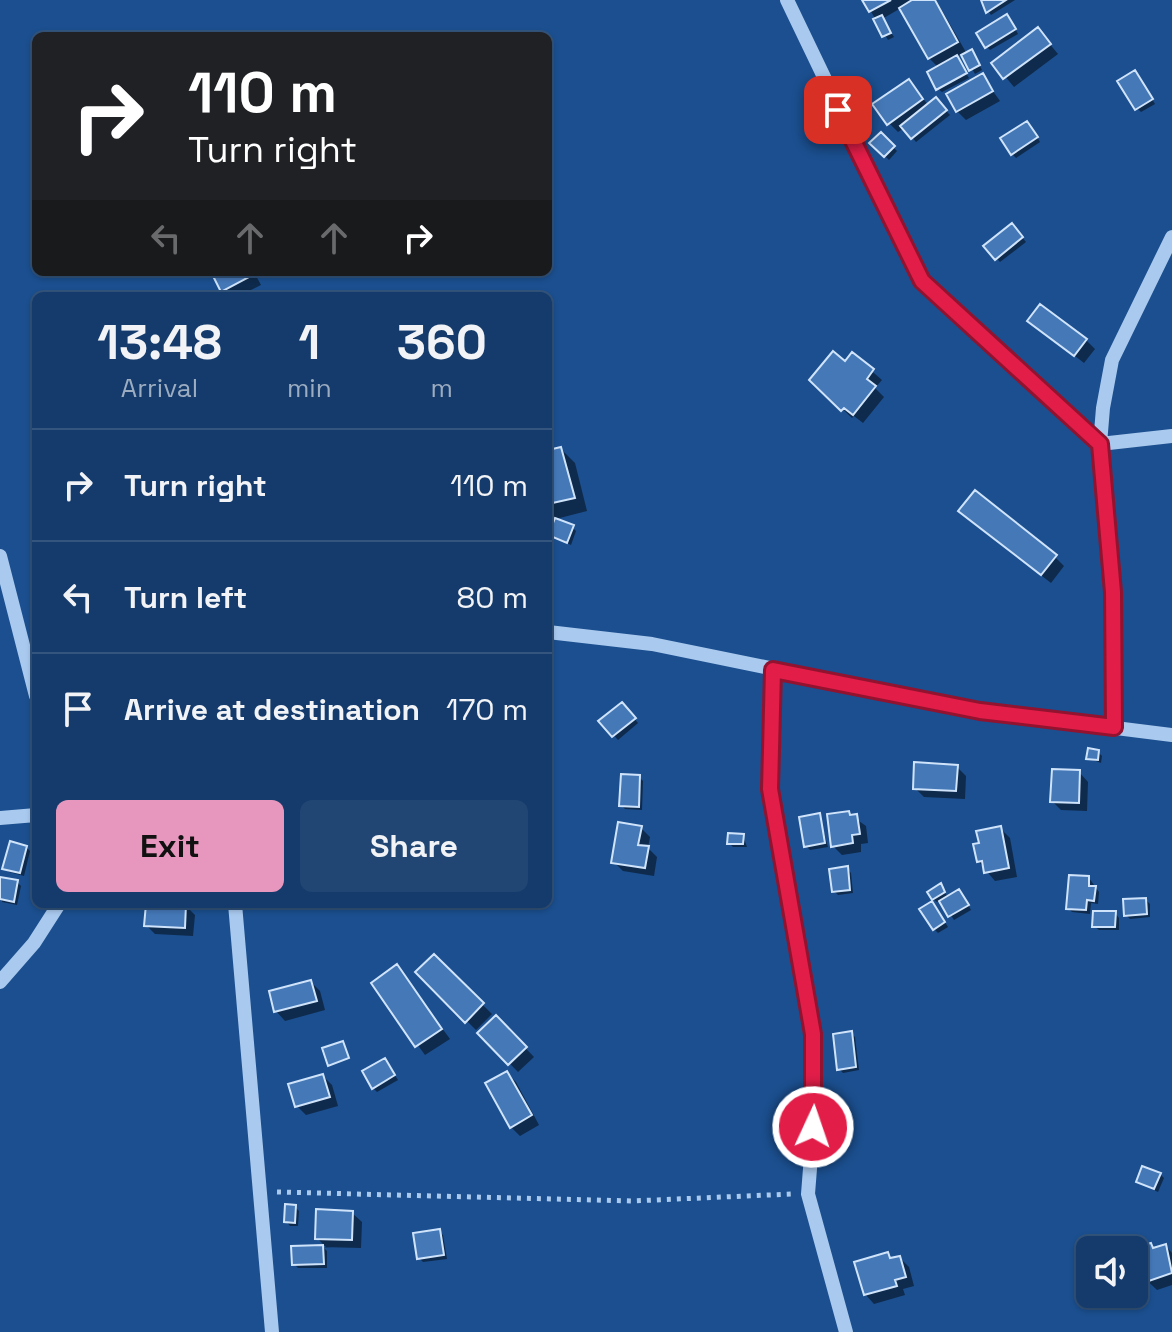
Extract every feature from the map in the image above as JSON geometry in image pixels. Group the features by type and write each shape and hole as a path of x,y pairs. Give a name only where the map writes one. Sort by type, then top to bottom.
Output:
{"street":[{"path":"787,0 922,281 1100,444 1172,436"},
{"path":"1114,727 1113,592 1100,444 1112,360 1172,237"},
{"path":"0,556 32,680"},
{"path":"552,632 652,644 980,711 1172,735"},
{"path":"773,670 770,789 813,1034 815,1105 808,1194 846,1332"},
{"path":"0,818 32,815"},
{"path":"0,982 34,943 56,908"},
{"path":"235,908 272,1332"}],"path":[{"path":"261,1192 632,1201 808,1194"}],"building":[{"path":"862,0 891,0 869,12"},
{"path":"912,0 935,0 958,42 928,59 899,8"},
{"path":"981,0 1006,0 986,13"},
{"path":"1007,14 1016,29 985,48 976,33"},
{"path":"882,15 891,33 882,37 873,19"},
{"path":"1038,27 1051,44 1003,79 991,63"},
{"path":"972,49 980,65 969,71 961,55"},
{"path":"957,55 967,73 936,90 927,72"},
{"path":"1135,70 1153,99 1135,110 1117,81"},
{"path":"983,73 993,91 956,112 946,94"},
{"path":"909,79 923,99 887,125 872,104"},
{"path":"936,97 947,110 911,139 900,126"},
{"path":"1027,121 1038,137 1011,155 1000,138"},
{"path":"881,132 895,146 884,157 869,143"},
{"path":"1012,223 1023,237 995,260 983,246"},
{"path":"213,276 251,276 221,292"},
{"path":"1040,304 1087,339 1074,356 1027,321"},
{"path":"833,351 845,361 852,352 874,369 867,379 876,386 853,415 844,408 841,411 809,380"},
{"path":"561,447 575,498 552,503 552,449"},
{"path":"975,490 1057,555 1041,575 958,511"},
{"path":"555,518 574,525 567,543 552,537"},
{"path":"622,702 636,718 612,737 598,721"},
{"path":"1088,748 1099,750 1098,760 1086,759"},
{"path":"914,762 958,765 956,791 913,789"},
{"path":"1052,769 1080,770 1079,803 1050,802"},
{"path":"621,774 640,775 639,807 619,806"},
{"path":"849,811 850,815 857,814 860,834 852,835 853,843 831,847 827,814"},
{"path":"820,813 825,843 804,847 799,817"},
{"path":"618,822 642,826 638,845 649,846 645,868 611,863"},
{"path":"1001,826 1009,868 984,873 982,861 977,862 973,844 979,843 976,831"},
{"path":"728,833 744,834 743,844 727,844"},
{"path":"10,841 27,846 20,873 2,869"},
{"path":"848,866 850,890 832,892 829,869"},
{"path":"1069,875 1089,876 1089,886 1096,886 1094,901 1087,900 1086,910 1066,909"},
{"path":"0,877 18,880 14,902 0,899"},
{"path":"941,883 945,892 932,900 927,892"},
{"path":"959,889 969,905 948,917 939,901"},
{"path":"1146,898 1147,914 1124,916 1123,899"},
{"path":"932,901 945,922 933,930 919,909"},
{"path":"146,908 186,908 185,928 144,926"},
{"path":"1093,911 1116,911 1115,927 1092,927"},
{"path":"434,954 484,1003 465,1023 415,972"},
{"path":"397,964 442,1029 415,1047 371,983"},
{"path":"311,980 317,1001 274,1012 269,991"},
{"path":"496,1015 527,1047 508,1065 477,1033"},
{"path":"852,1031 856,1067 837,1070 833,1034"},
{"path":"343,1041 349,1058 328,1066 322,1048"},
{"path":"385,1058 395,1075 372,1089 362,1071"},
{"path":"507,1071 532,1115 510,1128 485,1083"},
{"path":"323,1074 330,1097 295,1107 288,1084"},
{"path":"1142,1166 1161,1173 1154,1189 1136,1182"},
{"path":"285,1204 296,1205 295,1223 284,1222"},
{"path":"316,1209 353,1211 352,1240 315,1239"},
{"path":"440,1229 444,1255 417,1259 413,1233"},
{"path":"1151,1243 1153,1248 1166,1244 1172,1273 1148,1281 1148,1244"},
{"path":"323,1245 324,1264 292,1265 291,1246"},
{"path":"888,1252 890,1258 900,1256 906,1277 895,1280 897,1286 864,1295 854,1262"}],"route":[{"path":"813,1127 813,1034 770,789 773,670 980,711 1114,727 1113,592 1100,444 922,281 838,110"}]}
